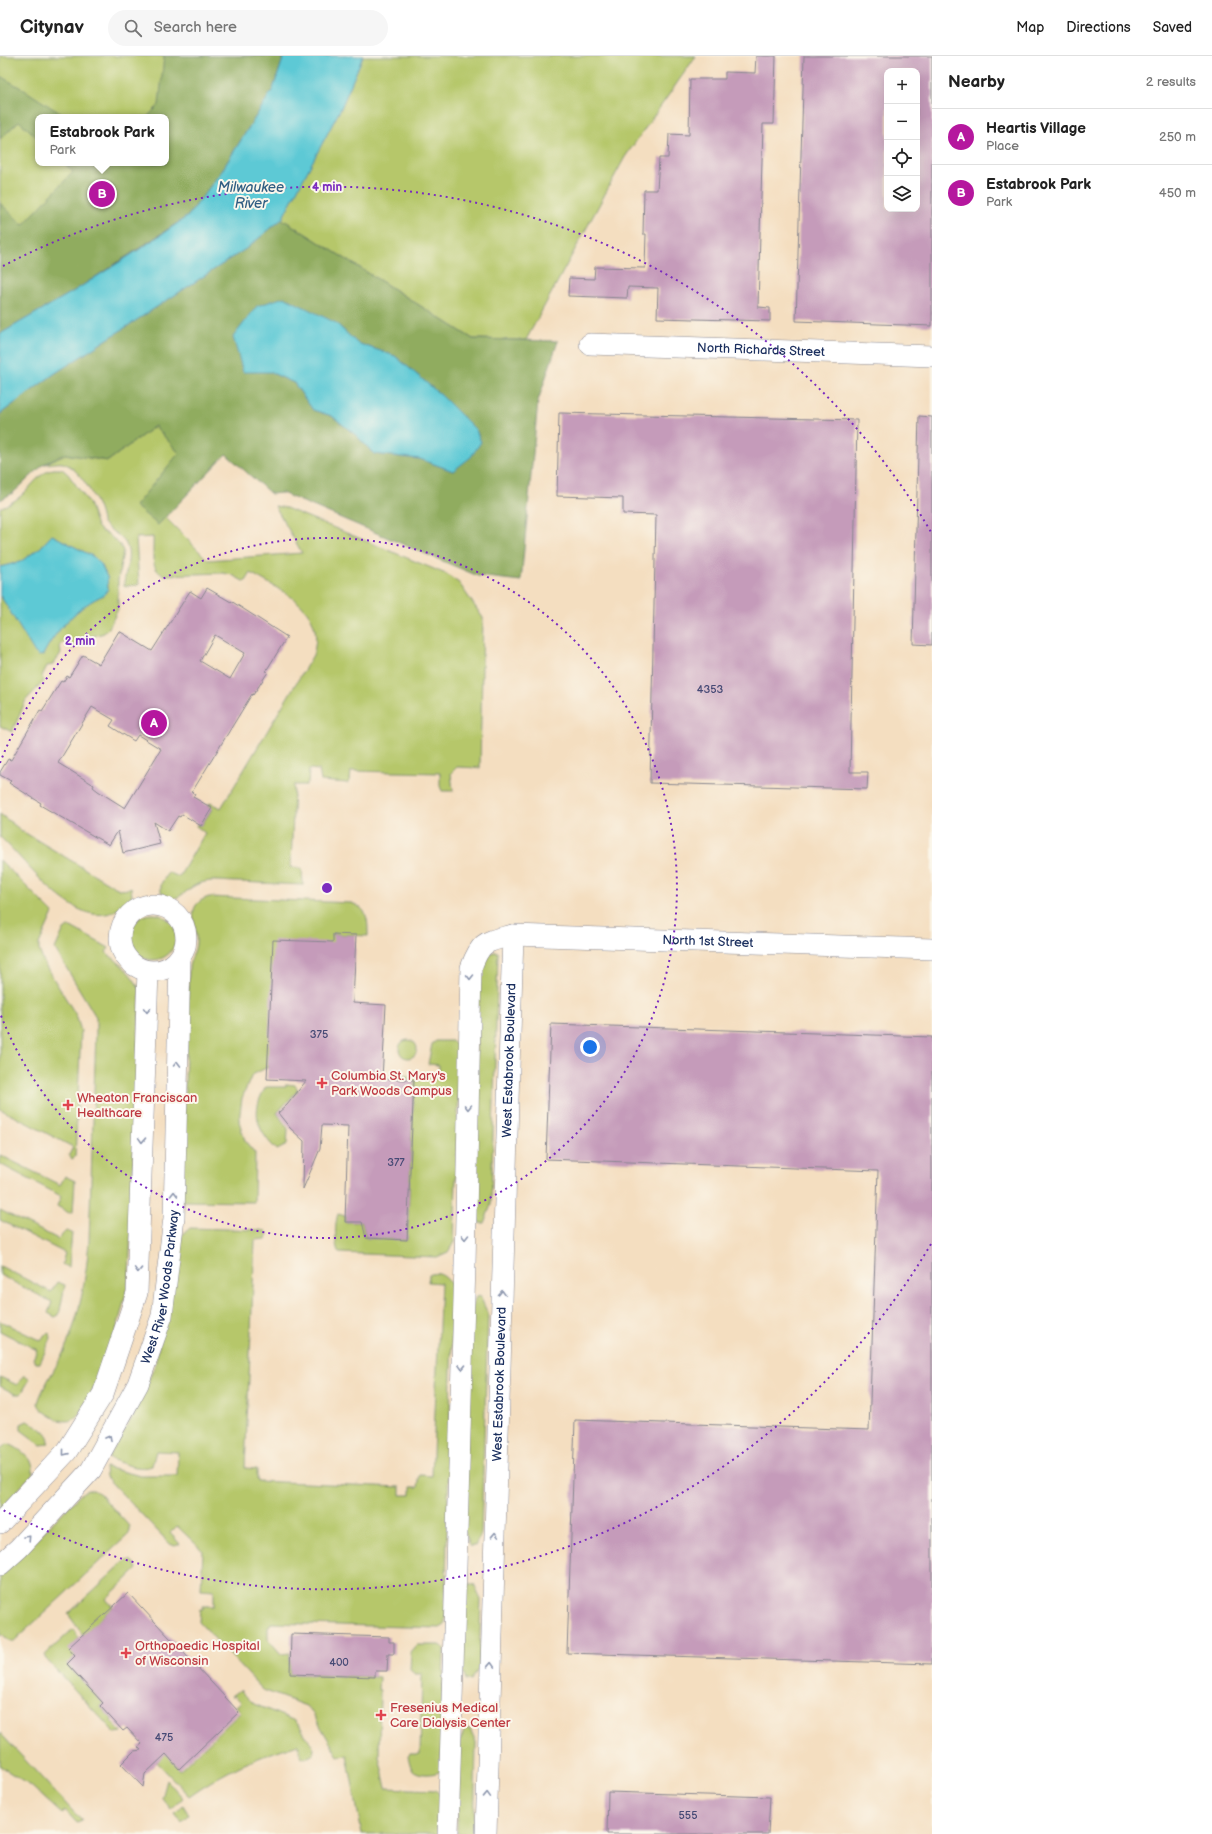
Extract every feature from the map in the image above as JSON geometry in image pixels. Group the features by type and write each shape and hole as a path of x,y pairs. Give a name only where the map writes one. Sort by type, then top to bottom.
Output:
{"street":[{"name":"North Richards Street","path":"590,344 932,356"},
{"name":"West River Woods Parkway","path":"0,1523 67,1451 103,1394 137,1293 148,971 138,968 129,961 123,952 120,941 124,921 131,913 139,908 149,905 159,905 176,915 182,923 186,933 185,943 180,958 174,1218 162,1316 138,1384 91,1470 19,1548 0,1566"},
{"name":"North 1st Street","path":"448,1834 465,1265 471,968 477,952 485,942 513,935 932,949"},
{"name":"West Estabrook Boulevard","path":"486,1834 513,935"},
{"path":"148,971 159,971 168,967 180,958"}],"green space":[{"path":"0,56 284,56 188,216 74,291 0,334"},
{"path":"164,56 284,56 273,89 221,172 188,216 74,291 0,334 0,203 23,225 73,172 67,166 169,166 169,114 150,114 159,105"},
{"path":"363,56 696,56 625,157 526,340 473,339 282,219 341,108"},
{"path":"0,76 61,114 35,114 35,135 19,121 0,139"},
{"path":"282,219 473,339 558,341 538,401 521,581 478,576 282,493 271,494 226,454 158,525 135,506 179,453 155,426 108,461 65,454 44,464 13,493 0,500 0,414 54,374 247,248","holes":["336,323 357,343 395,356 442,396 476,430 481,442 453,471 420,459 374,454 357,436 332,416 313,410 294,383 270,372"]},
{"path":"155,426 179,453 158,525 165,517 208,560 302,553 275,506 286,508 446,574 459,583 483,618 480,768 457,767 451,773 453,791 442,791 440,786 440,773 351,771 350,781 348,783 321,781 319,770 309,769 308,783 306,785 294,785 291,867 302,869 303,885 214,881 195,885 182,895 173,898 161,892 161,884 168,872 179,877 205,833 196,826 197,824 201,826 212,809 208,806 210,803 221,808 313,655 316,639 314,625 300,604 289,595 251,573 246,581 243,581 232,575 223,573 164,575 159,572 156,569 153,559 153,537 136,538 139,585 124,586 128,560 128,548 125,543 102,522 94,497 83,479 70,466 63,463 44,464 65,454 108,461"},
{"path":"53,469 62,469 68,474 89,503 97,526 101,531 108,534 120,545 123,551 118,580 118,609 109,628 104,633 90,637 75,644 73,649 67,642 62,643 60,647 61,653 53,665 47,666 42,676 43,682 26,700 12,732 0,726 0,595 35,652 43,655 61,628 77,612 95,599 104,595 108,589 107,577 101,564 94,557 52,535 40,548 20,562 0,567 0,508 17,499 43,474"},
{"path":"0,814 22,831 115,887 123,890 131,887 132,897 121,907 105,914 89,913 72,905 55,893 39,878 0,837"},
{"path":"0,860 53,913 39,944 39,950 45,965 76,1015 81,1031 75,1157 72,1159 69,1155 73,1147 0,1109"},
{"path":"209,897 351,903 357,905 364,911 368,925 368,936 333,934 334,942 268,1067 252,1075 242,1098 239,1121 245,1141 255,1153 254,1202 181,1201 189,966 196,942 194,910 196,905 201,900"},
{"path":"158,914 170,920 175,928 175,946 170,954 162,959 148,960 136,954 131,946 130,932 136,920 144,915"},
{"path":"68,927 71,927 109,948 106,952 128,971 140,990 129,1278 118,1325 102,1371 81,1413 73,1420 66,1421 56,1419 42,1409 38,1403 43,1390 70,1338 84,1283 89,1241 96,1032 96,1017 55,949 63,931"},
{"path":"493,952 498,952 491,1205 484,1223 479,1223 473,1209 478,976 483,963"},
{"path":"404,1040 412,1040 417,1045 415,1056 412,1058 404,1058 399,1053 399,1045"},
{"path":"436,1041 452,1041 460,1049 454,1242 448,1252 437,1257 339,1253 336,1245 336,1222 338,1214 345,1216 345,1222 362,1222 366,1238 407,1240 414,1080 391,1079 391,1075 439,1078 439,1065 428,1064 432,1044"},
{"path":"286,1084 295,1085 298,1090 277,1113 288,1129 287,1145 277,1150 270,1143 261,1128 257,1112 258,1104 266,1087 286,1087"},
{"path":"0,1155 60,1185 65,1176 75,1181 73,1212 69,1213 57,1206 61,1196 0,1164"},
{"path":"0,1210 58,1239 66,1231 72,1233 69,1266 67,1267 62,1264 65,1253 0,1220"},
{"path":"190,1228 259,1230 266,1231 268,1234 266,1239 255,1240 245,1468 257,1469 257,1481 400,1487 400,1495 411,1495 411,1487 418,1487 420,1475 432,1476 441,1283 428,1282 429,1275 440,1274 449,1281 453,1287 445,1625 440,1628 271,1623 268,1628 268,1639 281,1654 290,1653 290,1674 379,1677 379,1756 386,1788 435,1790 440,1794 439,1834 362,1834 347,1755 338,1756 313,1714 306,1706 263,1690 199,1622 200,1609 203,1609 203,1606 214,1606 214,1591 201,1590 203,1551 177,1526 170,1533 180,1544 175,1546 170,1544 106,1477 105,1467 141,1476 177,1476 178,1452 156,1451 152,1466 141,1468 130,1466 108,1458 132,1418 155,1365 181,1236"},
{"path":"0,1266 51,1292 57,1282 65,1285 59,1315 55,1317 48,1313 52,1302 0,1275"},
{"path":"480,1296 488,1314 481,1534 475,1546 470,1546 464,1530 469,1314 476,1297"},
{"path":"0,1321 41,1341 46,1334 50,1333 51,1338 40,1363 36,1363 33,1359 37,1350 0,1331"},
{"path":"23,1376 30,1379 21,1394 15,1394 0,1386 0,1377 17,1385"},
{"path":"27,1421 34,1424 46,1433 49,1440 48,1444 41,1445 21,1430 21,1424"},
{"path":"7,1444 18,1449 28,1457 32,1463 33,1473 0,1510 0,1449"},
{"path":"93,1490 99,1493 129,1526 129,1534 13,1642 10,1642 2,1634 0,1636 0,1576 83,1492"},
{"path":"130,1560 135,1564 137,1569 106,1599 113,1607 83,1635 68,1614 124,1562"},
{"path":"468,1584 474,1584 481,1599 479,1668 471,1680 466,1680 461,1668 462,1601"},
{"path":"73,1629 79,1638 75,1656 67,1665 103,1703 100,1706 112,1719 111,1721 122,1732 115,1733 45,1658 45,1655"},
{"path":"417,1645 439,1645 444,1648 441,1771 430,1774 418,1773 412,1769 408,1756 410,1754 420,1754 422,1674 415,1674 410,1670 411,1652"},
{"path":"240,1690 254,1704 295,1721 314,1749 313,1755 302,1758 298,1744 228,1772 189,1796 157,1762 164,1751 180,1770 241,1712 236,1706 241,1702 235,1696 232,1696"},
{"path":"465,1729 470,1729 476,1742 474,1834 457,1834 459,1743"},
{"path":"0,1733 82,1821 77,1823 65,1810 62,1814 32,1787 0,1766"},
{"path":"167,1780 183,1798 171,1809 162,1798"},
{"path":"183,1805 189,1815 182,1822 175,1813"}],"water":[{"name":"Milwaukee River","path":"284,56 363,56 341,108 282,219 247,248 54,374 0,414 0,334 74,291 188,216 221,172 273,89"},
{"path":"284,297 336,323 357,343 395,356 442,396 476,430 481,442 471,457 453,471 420,459 374,454 357,436 332,416 313,410 294,383 270,372 243,372 233,337 257,306"},
{"path":"52,535 94,557 101,564 107,577 108,589 104,595 95,599 77,612 61,628 43,655 39,656 35,653 0,595 0,567 20,562 40,548"}],"building":[{"path":"756,56 776,56 774,124 763,124 758,307 770,308 770,321 657,318 658,288 628,287 627,298 568,296 569,278 594,279 595,267 645,268 646,234 643,234 644,190 657,190 659,158 668,158 669,134 689,135 690,79 725,79 725,72 755,73"},
{"path":"804,56 932,56 932,326 796,321"},
{"path":"559,413 857,420 850,772 868,772 867,789 650,783 656,515 623,514 623,498 557,496"},
{"path":"919,416 932,417 932,645 913,644"},
{"path":"207,588 231,601 287,637 266,671 268,672 253,695 252,694 192,792 195,794 193,797 212,808 201,826 182,814 180,817 178,816 168,831 154,822 160,844 123,853 118,831 109,845 40,805 41,803 9,783 11,781 0,775 0,772 8,759 11,760 40,710 42,711 61,681 63,682 67,676 69,677 83,655 99,664 119,631 152,651 190,591 201,598","holes":["215,635 245,653 230,679 200,661","92,707 114,720 110,726 134,741 138,735 161,749 125,808 98,791 93,787 94,785 58,763"]},
{"path":"333,934 356,935 353,1003 386,1005 382,1079 414,1080 407,1240 366,1238 362,1222 345,1222 348,1126 322,1125 320,1149 303,1189 304,1141 290,1128 278,1113 287,1105 306,1081 267,1079 273,940 333,942"},
{"path":"551,1024 932,1037 932,1664 567,1653 575,1420 869,1430 878,1171 546,1159"},
{"path":"128,1593 239,1712 179,1769 166,1754 145,1774 143,1787 121,1764 134,1751 141,1750 138,1747 142,1744 127,1728 123,1731 100,1706 103,1703 67,1664 75,1656 68,1648"},
{"path":"291,1634 389,1637 389,1642 394,1642 394,1654 388,1654 387,1671 375,1671 375,1677 290,1674"},
{"path":"608,1792 770,1797 768,1834 607,1834"}],"place":[{"name":"Estabrook Park","path":"102,194"},
{"name":"Heartis Village","path":"154,723"},
{"name":"Columbia St. Mary's Park Woods Campus","path":"322,1083"},
{"name":"Wheaton Franciscan Healthcare","path":"68,1105"},
{"name":"Orthopaedic Hospital of Wisconsin","path":"126,1653"},
{"name":"Fresenius Medical Care Dialysis Center","path":"381,1715"}]}
